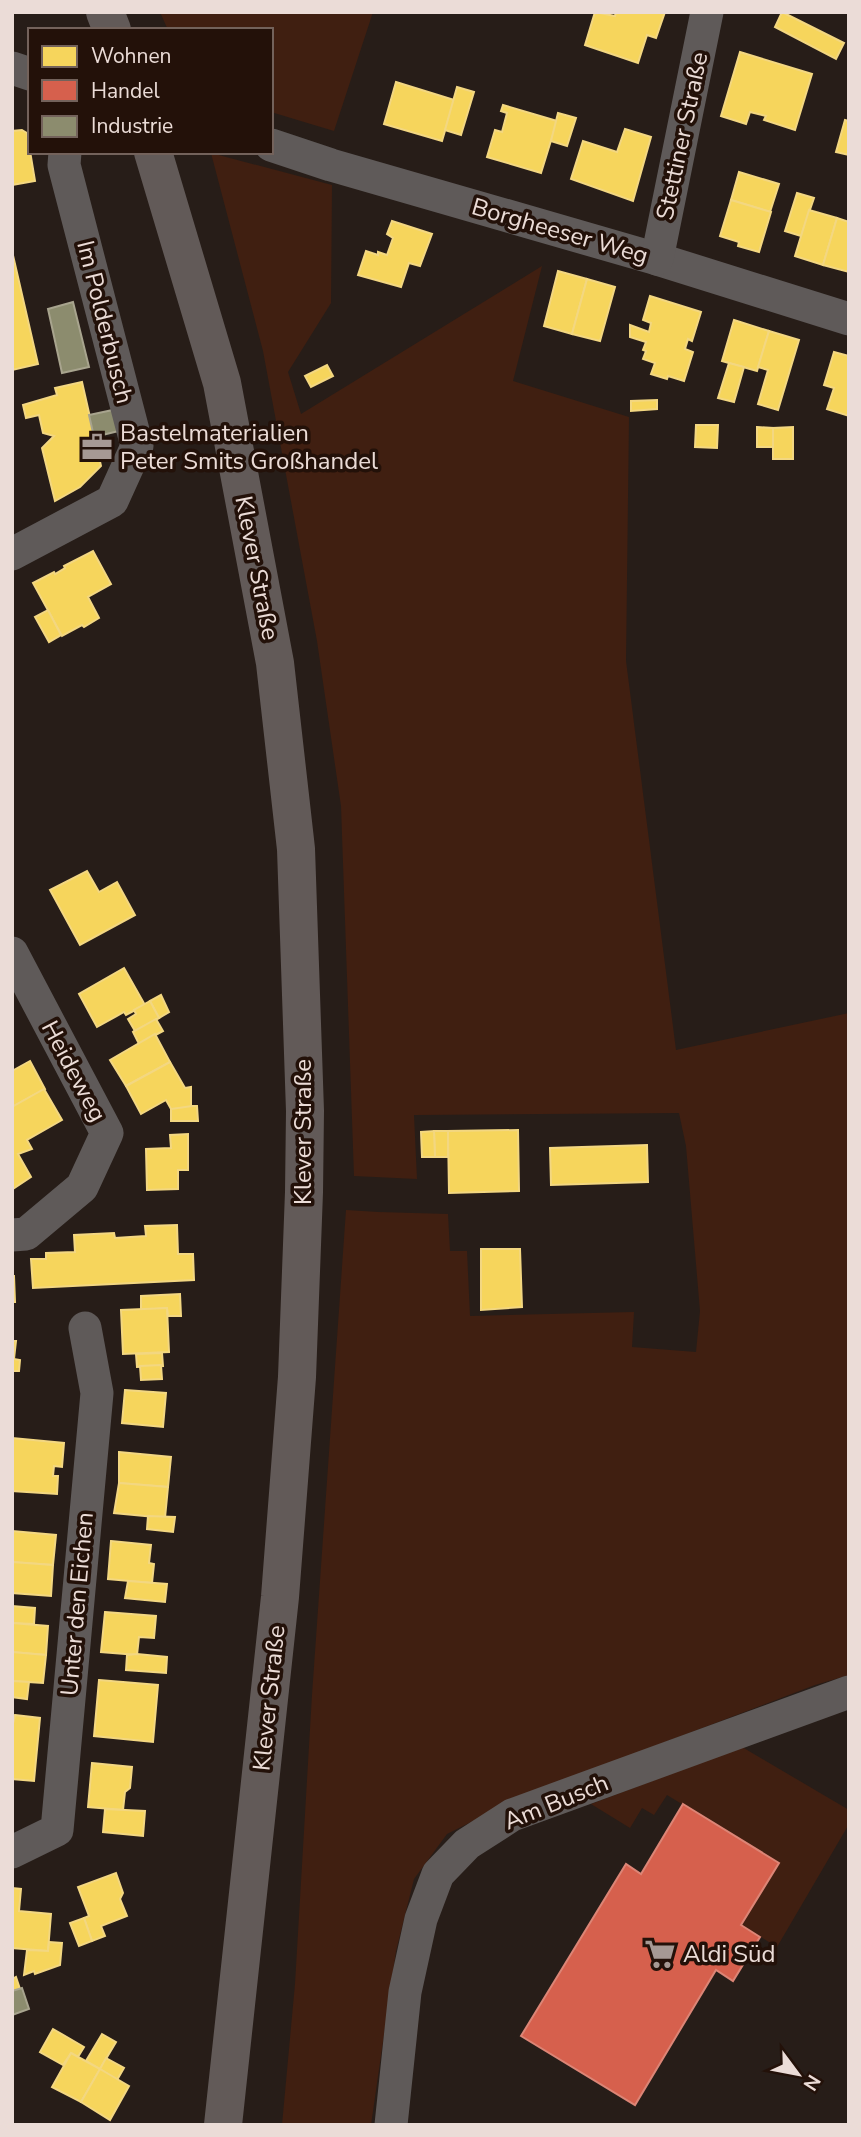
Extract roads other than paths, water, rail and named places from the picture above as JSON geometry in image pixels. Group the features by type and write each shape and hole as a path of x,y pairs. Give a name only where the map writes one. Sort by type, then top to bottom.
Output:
{"main road":[{"name":"Klever Straße","path":"154,154 222,383 275,663 296,849 305,1111 297,1377 280,1597 223,2125"}],"street":[{"name":"Stettiner Straße","path":"657,259 708,12"},
{"name":"Borgheeser Weg","path":"273,146 657,259 849,319"},
{"name":"Im Polderbusch","path":"12,554 112,501 137,446 64,165 65,154"},
{"name":"Heideweg","path":"12,953 107,1133 82,1187 26,1234 12,1236"},
{"name":"Unter den Eichen","path":"12,1852 57,1830 97,1393 85,1328"},
{"name":"Am Busch","path":"391,2125 405,1992 421,1919 438,1874 467,1844 512,1815 849,1692"}],"place":[{"name":"Bastelmaterialien Peter Smits Großhandel","path":"97,447"},
{"name":"Aldi Süd","path":"660,1954"}]}
